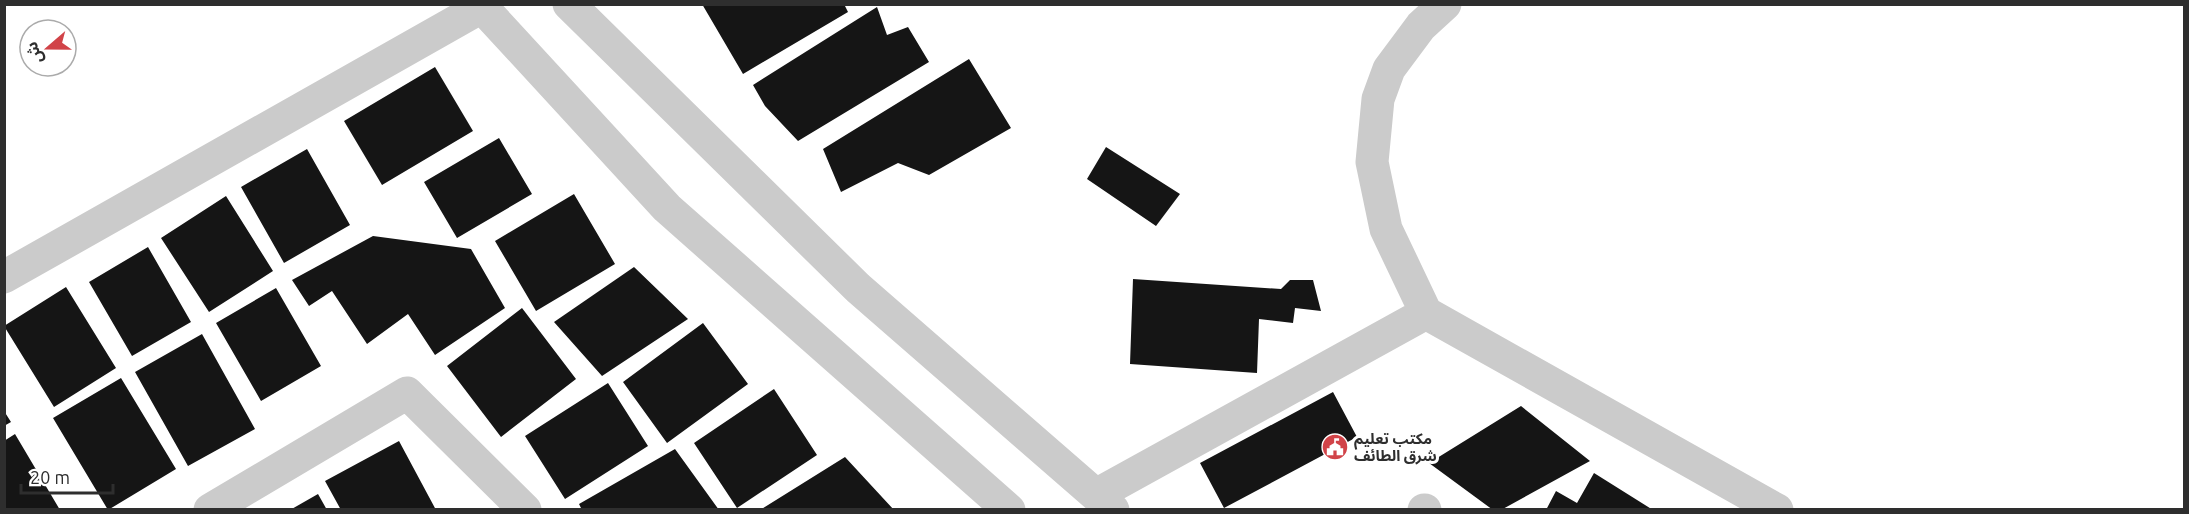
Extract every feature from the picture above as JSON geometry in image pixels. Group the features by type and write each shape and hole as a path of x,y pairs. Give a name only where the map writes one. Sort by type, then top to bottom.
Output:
{"street":[{"path":"569,4 858,288 1104,502 1425,313"},
{"path":"1445,4 1421,26 1389,69 1378,99 1372,162 1386,229 1425,313 1777,510"},
{"path":"4,277 484,6 667,208 1009,510"},
{"path":"210,510 407,393 525,510"}],"building":[{"path":"702,4 844,4 848,12 743,74"},
{"path":"877,7 887,35 908,27 929,62 798,141 765,106 753,85"},
{"path":"969,59 1011,128 929,175 898,163 841,192 823,149"},
{"path":"435,67 473,131 382,185 344,121"},
{"path":"499,138 532,194 457,238 424,182"},
{"path":"1106,147 1180,194 1156,226 1087,179"},
{"path":"307,149 350,225 284,263 241,187"},
{"path":"574,194 615,264 536,311 495,241"},
{"path":"226,196 273,271 209,312 161,238"},
{"path":"373,236 471,249 505,308 435,355 408,314 367,344 332,291 309,306 292,280"},
{"path":"148,247 191,322 132,356 89,282"},
{"path":"634,267 688,319 602,376 554,322"},
{"path":"1133,279 1281,289 1290,280 1313,280 1321,311 1295,308 1293,323 1259,319 1257,373 1130,364"},
{"path":"66,287 116,368 54,407 4,326"},
{"path":"276,288 321,366 261,401 216,323"},
{"path":"522,308 576,379 501,437 447,366"},
{"path":"703,323 748,384 667,443 623,382"},
{"path":"202,334 255,429 188,466 135,372"},
{"path":"121,378 176,469 108,510 53,418"},
{"path":"608,383 648,446 565,499 525,436"},
{"path":"774,389 817,455 737,508 694,443"},
{"path":"1333,392 1357,437 1224,508 1200,463"},
{"path":"1521,406 1590,461 1501,510 1493,510 1429,463"},
{"path":"4,411 11,422 4,426"},
{"path":"15,434 60,510 4,510 4,441"},
{"path":"399,441 436,510 341,510 325,481"},
{"path":"675,449 719,510 582,510 579,504"},
{"path":"845,457 894,510 760,510"},
{"path":"1594,473 1653,510 1546,510 1556,491 1577,503"},
{"path":"318,494 327,510 290,510"}],"place":[{"name":"مكتب تعليم شرق الطائف","path":"1335,447"}]}
